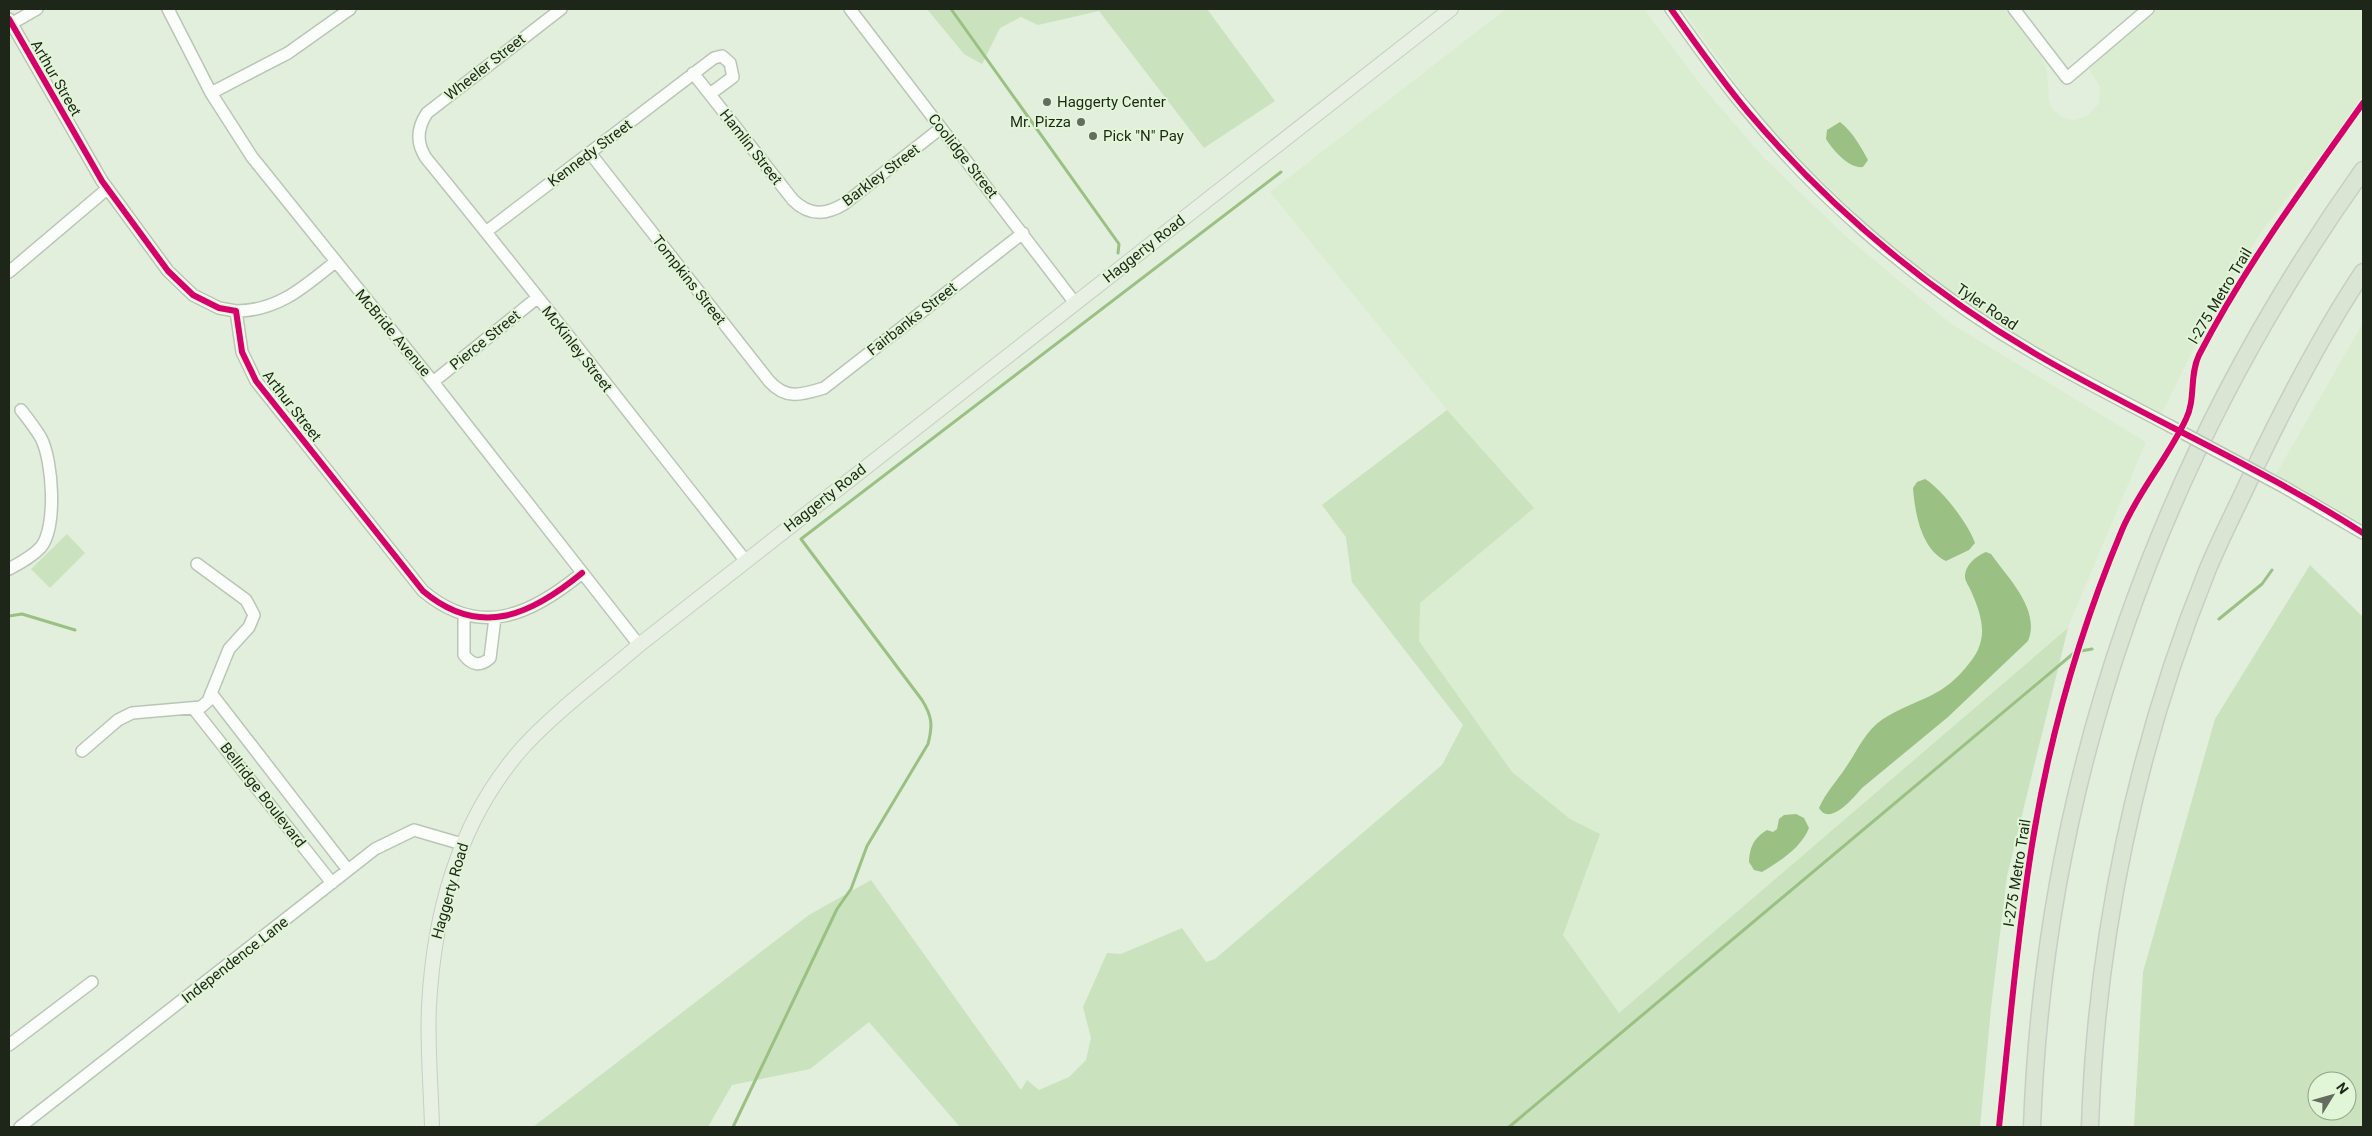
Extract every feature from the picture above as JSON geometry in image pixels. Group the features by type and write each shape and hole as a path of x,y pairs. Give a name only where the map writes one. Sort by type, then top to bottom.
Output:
{"highway":[{"path":"2032,1127 2043,980 2059,874 2079,782 2098,712 2133,604 2175,496 2235,374 2289,279 2363,170"},
{"path":"2090,1127 2100,992 2118,878 2138,787 2172,666 2211,561 2284,406 2314,351 2363,272"}],"main road":[{"name":"Haggerty Road","path":"432,1127 429,1008 432,965 439,920 456,858 462,844 490,791 524,746 553,716 745,560 1451,9"}],"street":[{"path":"10,23 37,9"},
{"name":"McBride Avenue","path":"168,9 211,93 252,157 433,382 639,645"},
{"path":"211,93 288,53 350,9"},
{"name":"Wheeler Street","path":"419,133 423,118 432,109 560,9"},
{"name":"Coolidge Street","path":"850,9 1075,303"},
{"name":"Tyler Road","path":"1671,9 1716,72 1772,139 1835,203 1893,254 1937,288 2000,332 2078,378 2284,487 2363,533"},
{"path":"2014,9 2067,78 2148,9"},
{"name":"Arthur Street","path":"10,23 108,189 179,284 208,304 236,311 242,352 256,381 416,583 440,603 464,614 494,618 517,614 539,604 582,573"},
{"name":"Kennedy Street","path":"487,231 693,73 714,58 722,56 730,63 733,77 710,94"},
{"name":"Hamlin Street","path":"693,73 793,200 804,209 816,212"},
{"name":"Barkley Street","path":"816,212 830,211 844,204 942,128"},
{"name":"McKinley Street","path":"419,133 420,146 426,158 487,231 745,560"},
{"name":"Tompkins Street","path":"590,153 769,381 779,391 796,396"},
{"path":"9,272 108,189"},
{"name":"Fairbanks Street","path":"796,396 808,394 826,387 1023,233"},
{"path":"236,311 260,310 281,302 335,262"},
{"name":"Pierce Street","path":"433,382 538,298"},
{"path":"11,567 34,554 44,542 51,501 50,470 46,452 41,439 21,410"},
{"path":"82,751 118,720 132,713 201,707 210,697 230,649 249,627 254,615 246,600 197,564"},
{"path":"464,614 464,655 469,662 476,664 484,663 490,658 494,618"},
{"name":"Bellridge Boulevard","path":"210,697 348,870"},
{"name":"Bellridge Boulevard","path":"193,708 332,884"},
{"name":"Independence Lane","path":"20,1127 389,840 414,830 462,844"},
{"path":"9,1045 92,982"}],"shaded area":[{"path":"927,9 1207,9 1275,101 1204,148 1099,11 1038,25 1021,17 1000,28 982,64 964,54"},
{"path":"1506,9 1644,9 1701,85 1765,159 1850,240 1950,323 2146,442 2066,632 1619,1013 1442,765 1463,725 1352,582 1346,537 1322,505 1447,410 1270,192"},
{"path":"1682,9 2005,9 2042,57 2047,72 2049,100 2052,109 2062,117 2073,120 2088,116 2099,103 2100,87 2089,69 2091,64 2157,9 2363,9 2363,99 2260,234 2218,300 2161,415 2046,355 2002,328 1957,297 1876,233 1785,144 1757,112"},
{"path":"1840,122 1852,135 1868,160 1863,167 1847,162 1826,139 1827,130"},
{"path":"2363,323 2363,524 2276,474"},
{"path":"1447,410 1534,508 1420,603 1419,641 1512,772 1570,819 1600,834 1563,935 1619,1013 2068,628 2007,876 1991,1008 1980,1127 960,1127 869,1022 810,1069 732,1085 708,1127 533,1127 809,915 871,880 1021,1090 1027,1080 1039,1090 1069,1077 1086,1060 1091,1038 1083,1007 1107,953 1121,954 1182,928 1206,962 1215,959 1442,765 1463,725 1352,582 1346,537 1322,505"},
{"path":"1925,479 1954,508 1972,535 1975,543 1969,550 1946,561 1937,555 1925,539 1915,508 1913,488 1917,482"},
{"path":"67,534 85,553 50,588 31,569"},
{"path":"1986,552 1991,554 2021,595 2030,618 2031,629 2028,641 1948,717 1862,788 1842,808 1829,814 1824,813 1819,808 1822,802 1871,729 1883,719 1930,696 1950,683 1960,674 1977,652 1982,635 1981,618 1966,582 1965,573 1978,556"},
{"path":"2310,565 2363,617 2363,1127 2134,1127 2143,972 2215,719"},
{"path":"1796,814 1804,818 1809,828 1801,842 1783,859 1762,872 1754,870 1749,862 1750,851 1756,839 1767,830 1773,832 1777,829 1779,819 1784,815"}],"waterway":[{"path":"951,9 1119,244 1118,253"},
{"path":"733,1127 837,909 851,889 867,846 928,744 931,731 930,716 922,700 801,539 1281,172"},
{"path":"2219,619 2262,584 2272,570"},
{"path":"9,616 22,614 75,630"},
{"path":"1509,1127 2075,652 2092,649"}],"cycle path":[{"path":"1671,9 1728,87 1779,147 1846,213 1917,274 1955,302 2034,353 2282,485 2363,533"},
{"path":"9,19 102,181 168,271 193,295 219,308 236,311 242,352 256,381 423,591 444,606 465,614 485,617 505,616 524,610 544,600 582,573"},
{"name":"I-275 Metro Trail","path":"1999,1127 2022,916 2039,805 2057,725 2093,606 2129,515 2186,419 2191,404 2194,371 2199,355 2256,258 2363,103"}],"place":[{"name":"Haggerty Center","path":"1047,102"},
{"name":"Mr. Pizza","path":"1081,122"},
{"name":"Pick \"N\" Pay","path":"1093,136"}]}
